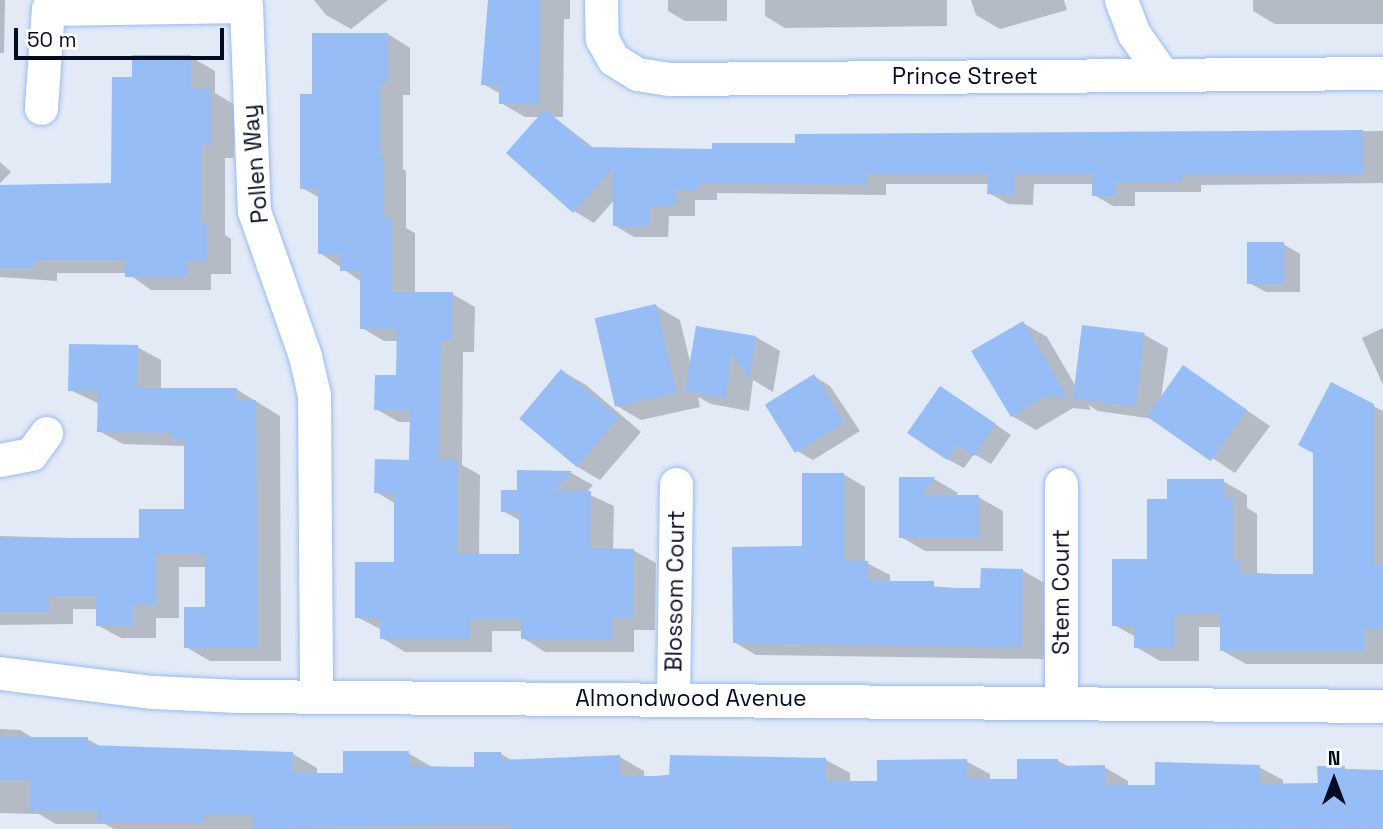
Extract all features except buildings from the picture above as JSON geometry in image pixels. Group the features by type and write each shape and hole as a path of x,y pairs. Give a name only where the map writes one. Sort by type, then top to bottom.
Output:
{"street":[{"name":"Prince Street","path":"601,0 602,39 613,59 637,74 670,79 1383,73"},
{"path":"1121,0 1134,34 1163,75"},
{"name":"Pollen Way","path":"41,108 48,9 246,6 254,211 305,356 314,396 316,695"},
{"path":"0,460 31,454 46,433"},
{"name":"Blossom Court","path":"673,699 677,484"},
{"name":"Stem Court","path":"1061,484 1061,700"},
{"name":"Almondwood Avenue","path":"0,673 153,692 673,699 1061,700 1383,706"}]}
